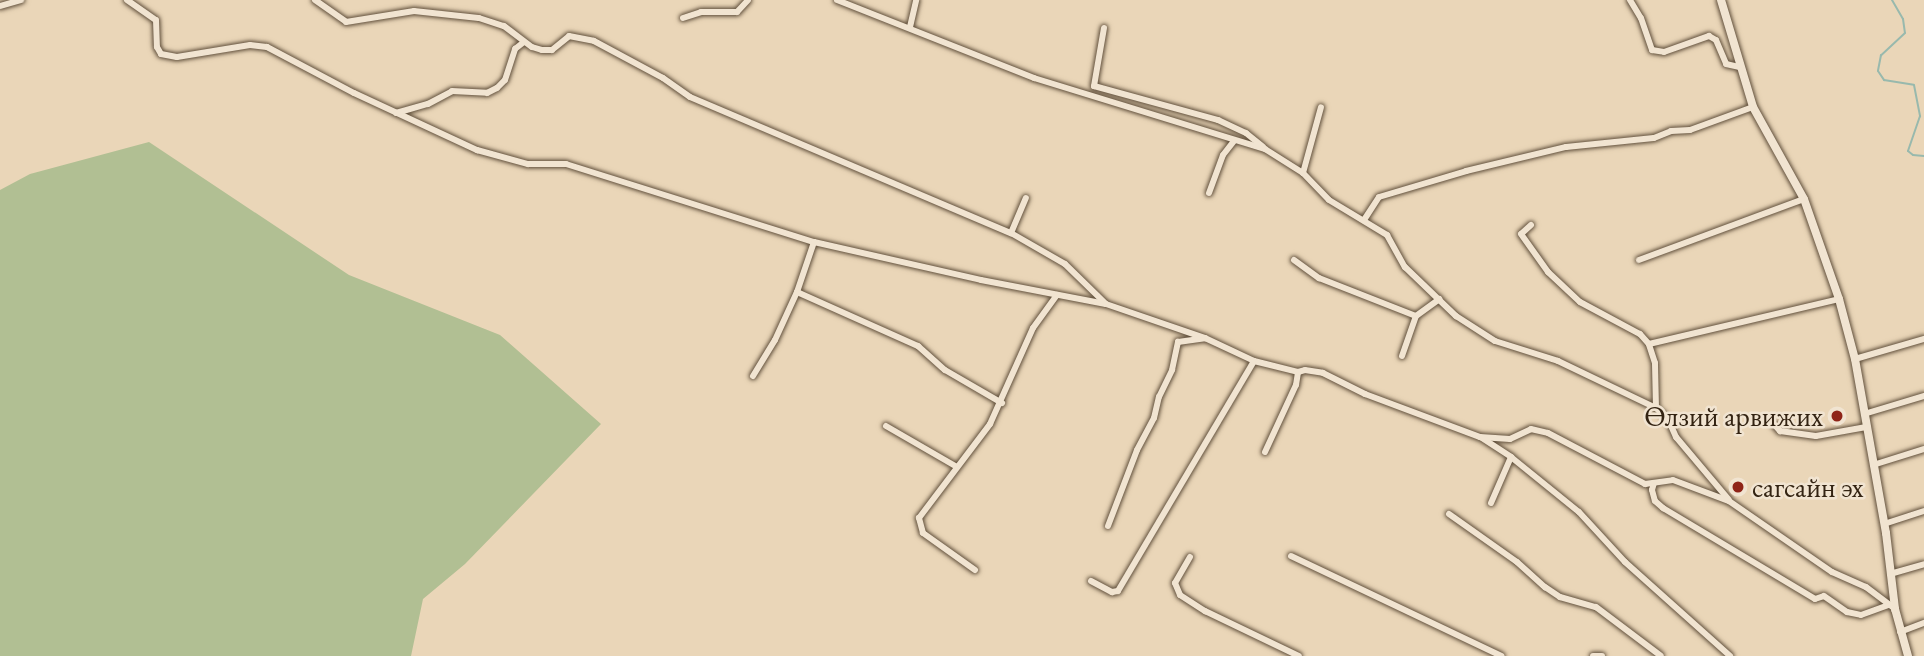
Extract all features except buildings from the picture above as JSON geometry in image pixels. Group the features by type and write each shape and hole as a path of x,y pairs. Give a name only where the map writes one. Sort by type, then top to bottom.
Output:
{"main road":[{"path":"1721,0 1753,107 1804,199 1839,299 1855,359 1884,524 1891,574 1892,607 1908,656"}],"street":[{"path":"0,6 21,0"},
{"path":"127,0 156,19 159,33 157,47 161,54 177,57 250,45 267,47 395,113 477,150 528,163 566,164 814,242 1106,304 1205,338 1254,361 1298,372 1305,370 1324,373 1365,394 1480,437 1511,457 1579,512 1625,562 1730,656"},
{"path":"315,0 346,22 387,13 428,12 479,18 504,26 524,42 541,50 552,50 569,36 594,41 663,78 690,97 1011,233 1065,264 1106,304"},
{"path":"683,18 701,12 737,12 748,0"},
{"path":"837,0 911,27 1034,78 1265,149"},
{"path":"911,27 916,0"},
{"path":"1630,0 1641,18 1652,50 1664,52 1709,36 1716,40 1726,64 1739,67"},
{"path":"1104,28 1094,86 1218,120 1246,133 1265,149 1303,173 1329,200 1387,234 1405,267 1456,316 1495,341 1558,361 1656,408 1668,419 1676,437 1729,501"},
{"path":"395,113 428,104 452,91 487,93 497,89 505,80 515,49 524,42"},
{"path":"1117,102 1134,98"},
{"path":"1303,173 1321,107"},
{"path":"1364,220 1379,197 1441,178 1566,147 1654,138 1671,131 1690,130 1753,107"},
{"path":"1209,193 1223,155 1234,141"},
{"path":"1011,233 1026,198"},
{"path":"1639,260 1804,199"},
{"path":"1531,225 1521,234 1548,272 1580,302 1640,334 1649,344 1655,363 1656,408"},
{"path":"753,376 775,340 797,292 814,242"},
{"path":"1294,260 1319,278 1416,316"},
{"path":"797,292 918,346 945,370 1002,403"},
{"path":"975,570 923,533 919,523 923,508 990,424 1002,403 1033,328 1056,295"},
{"path":"1402,356 1416,316 1439,299"},
{"path":"1649,344 1839,299"},
{"path":"1108,526 1138,450 1154,418 1159,397 1172,370 1178,342 1205,338"},
{"path":"1855,359 1924,339"},
{"path":"1091,581 1112,592 1118,591 1254,361"},
{"path":"1265,452 1296,385 1298,372"},
{"path":"1864,414 1924,396"},
{"path":"1773,423 1780,431 1816,436 1866,427"},
{"path":"886,426 957,467"},
{"path":"1480,437 1510,439 1531,429 1548,433 1645,484 1673,480 1729,501 1832,572 1866,587 1892,607"},
{"path":"1873,465 1924,449"},
{"path":"1491,503 1511,457"},
{"path":"1654,483 1652,490 1655,501 1663,508 1815,599 1824,597 1847,612 1861,615 1892,607"},
{"path":"1884,524 1924,511"},
{"path":"1449,514 1517,562 1545,587 1560,597 1596,607 1661,656"},
{"path":"1291,556 1502,656"},
{"path":"1190,557 1175,583 1176,591 1180,595 1199,608 1299,656"},
{"path":"1891,574 1924,564"},
{"path":"1900,632 1924,623"},
{"path":"1593,656 1602,656"}],"green space":[{"path":"149,142 349,275 500,335 601,424 465,564 423,599 411,656 0,656 0,190 30,174"}],"waterway":[{"path":"1892,0 1903,19 1905,33 1881,55 1878,71 1884,80 1914,85 1920,116 1908,151 1913,155 1924,156"}],"place":[{"name":"Өлзий арвижих","path":"1837,416"},
{"name":"сагсайн эх","path":"1738,487"}]}
